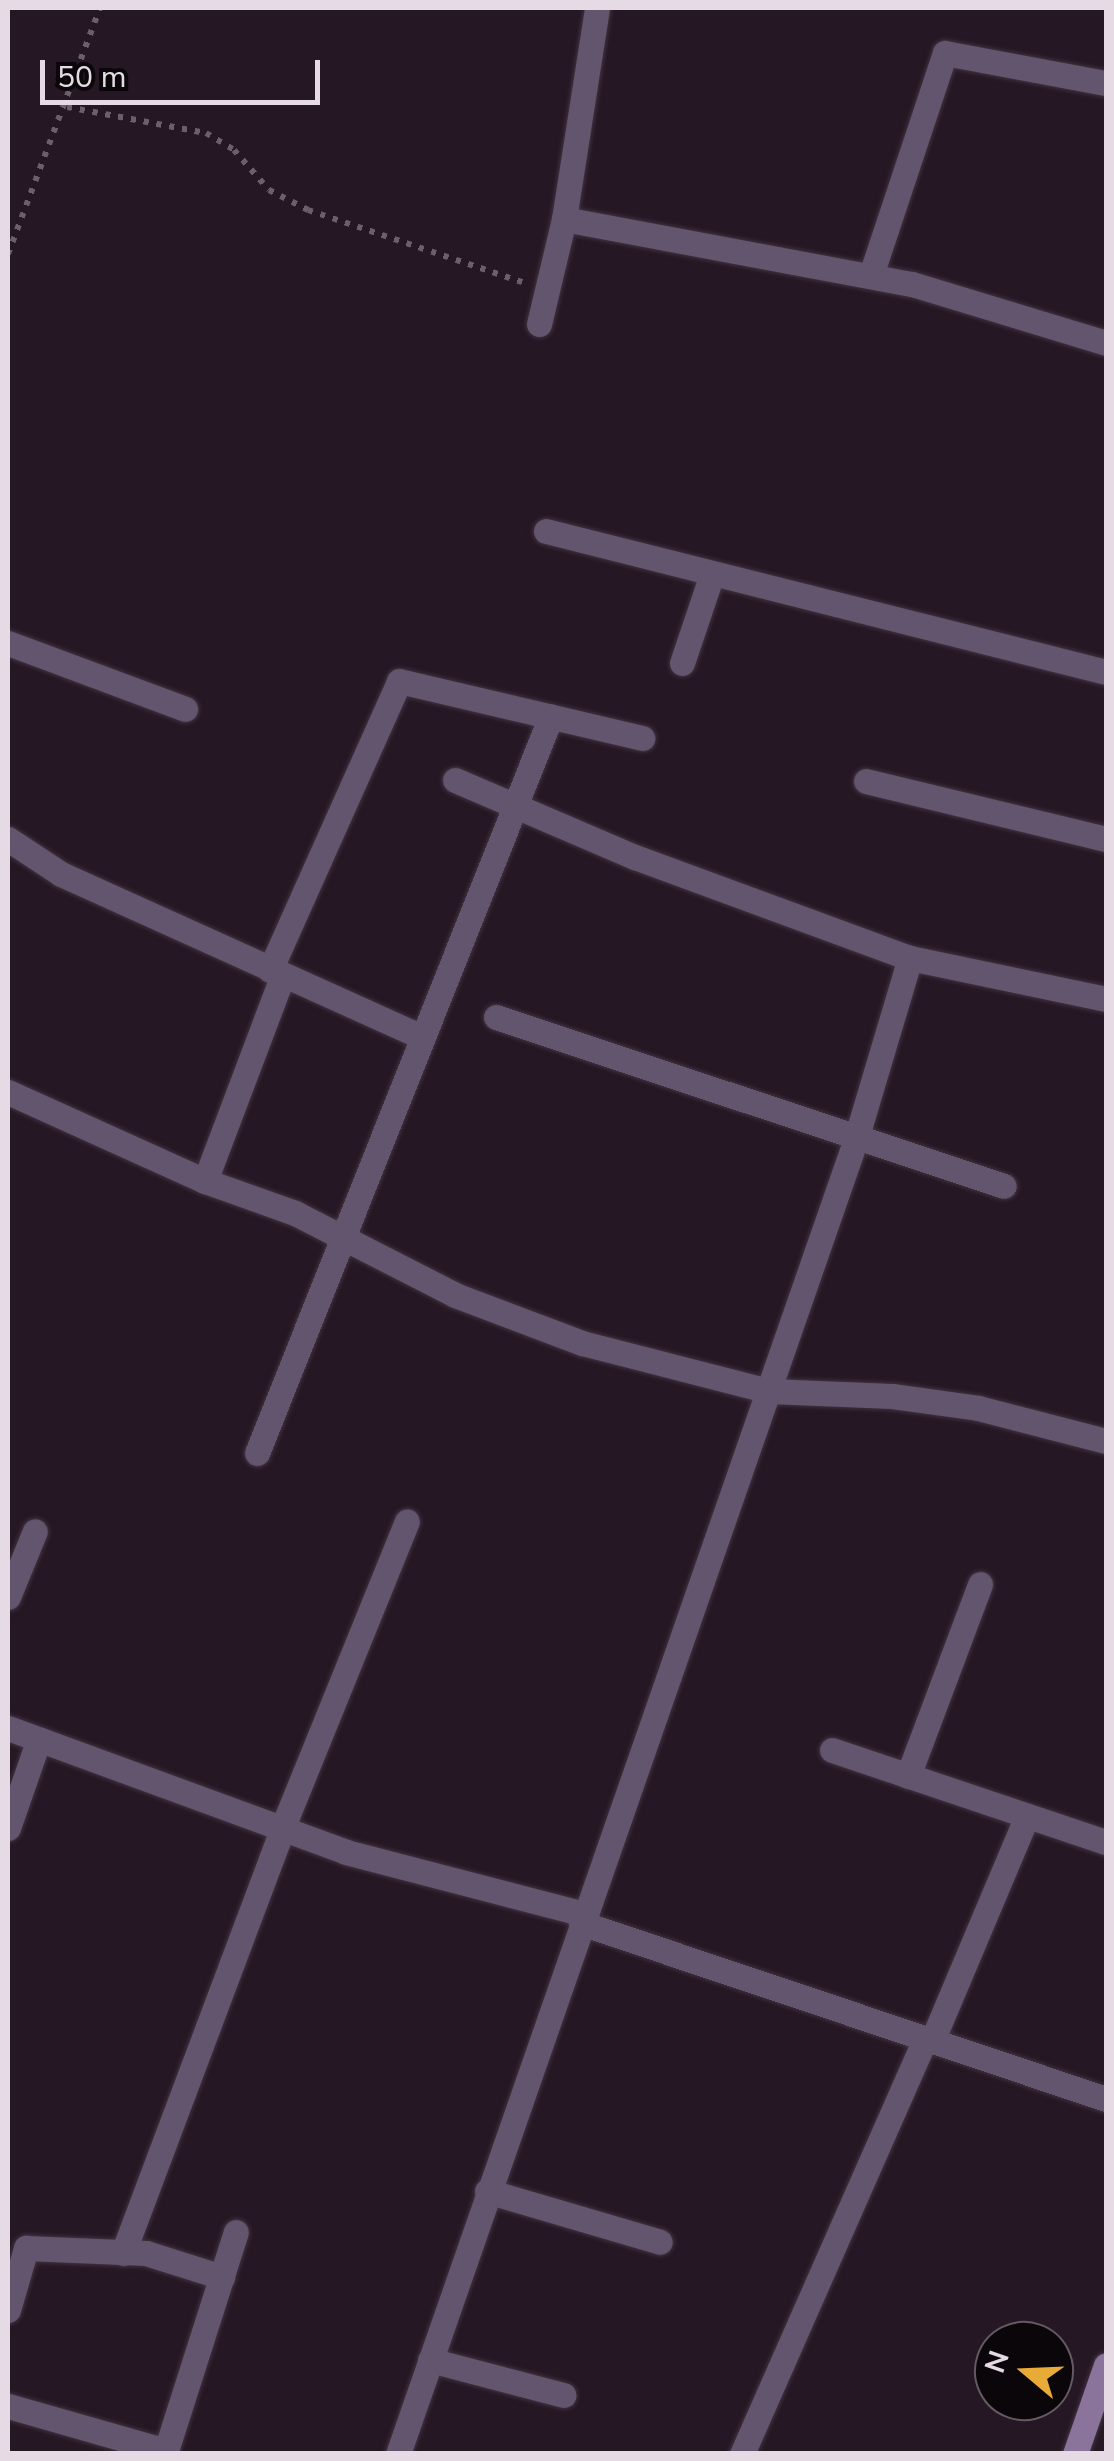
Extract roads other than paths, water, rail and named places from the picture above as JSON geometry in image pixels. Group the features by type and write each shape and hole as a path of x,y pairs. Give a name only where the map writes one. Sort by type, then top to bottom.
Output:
{"street":[{"path":"539,324 564,219 597,8"},
{"path":"871,275 945,53 1106,83"},
{"path":"564,219 871,275 1106,343"},
{"path":"546,531 1106,672"},
{"path":"682,662 712,574"},
{"path":"8,642 185,708"},
{"path":"205,1181 276,973 399,681 642,738"},
{"path":"257,1453 550,716"},
{"path":"455,780 635,857 910,958 1106,999"},
{"path":"866,781 1106,839"},
{"path":"8,838 61,874 422,1037"},
{"path":"398,2454 856,1139 910,958"},
{"path":"496,1018 1004,1186"},
{"path":"8,1092 340,1237 455,1295 582,1343 769,1391 978,1408 1106,1441"},
{"path":"124,2253 282,1829 407,1521"},
{"path":"8,1596 35,1531"},
{"path":"908,1776 980,1584"},
{"path":"8,1728 282,1829 583,1918 1106,2099"},
{"path":"8,1828 39,1739"},
{"path":"832,1750 1106,1842"},
{"path":"742,2454 1026,1818"},
{"path":"487,2191 660,2242"},
{"path":"8,2406 166,2452 236,2232"},
{"path":"8,2310 26,2248 124,2253 222,2277"},
{"path":"430,2360 562,2395"},
{"path":"1075,2454 1106,2365"}]}
